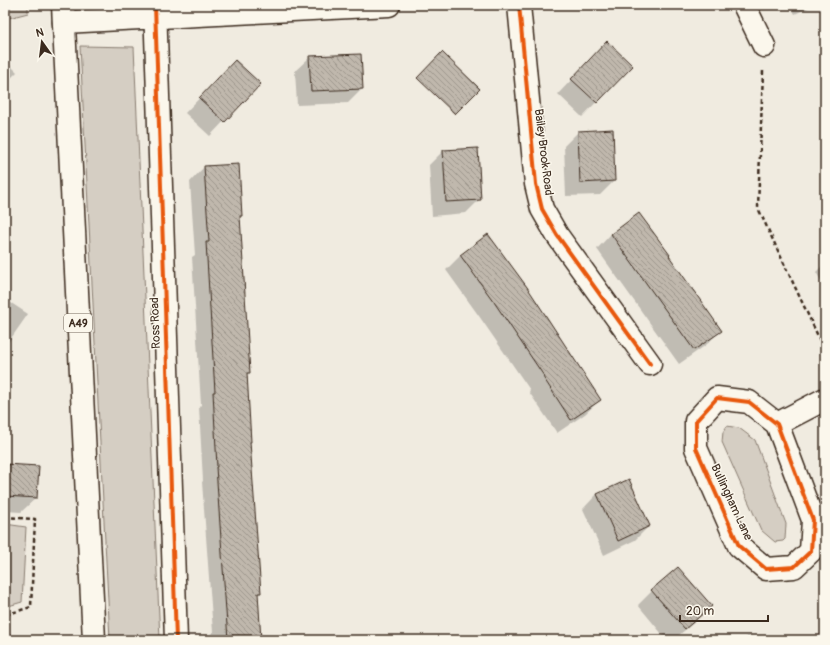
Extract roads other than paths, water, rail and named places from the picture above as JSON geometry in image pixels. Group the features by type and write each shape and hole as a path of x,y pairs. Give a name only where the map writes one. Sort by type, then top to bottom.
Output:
{"main road":[{"path":"63,14 389,5"},
{"name":"Bailey Brook Road","path":"519,5 536,184 542,209 557,235 650,364"},
{"path":"744,5 764,46"},
{"name":"Ross Road","path":"155,11 176,640"},
{"name":"A49","path":"63,14 94,640"},
{"name":"Bullingham Lane","path":"717,398 749,402 778,424 813,520 813,528 811,551 794,567 766,569 739,546 696,448 696,420 717,398"},
{"path":"778,424 825,399"}]}
